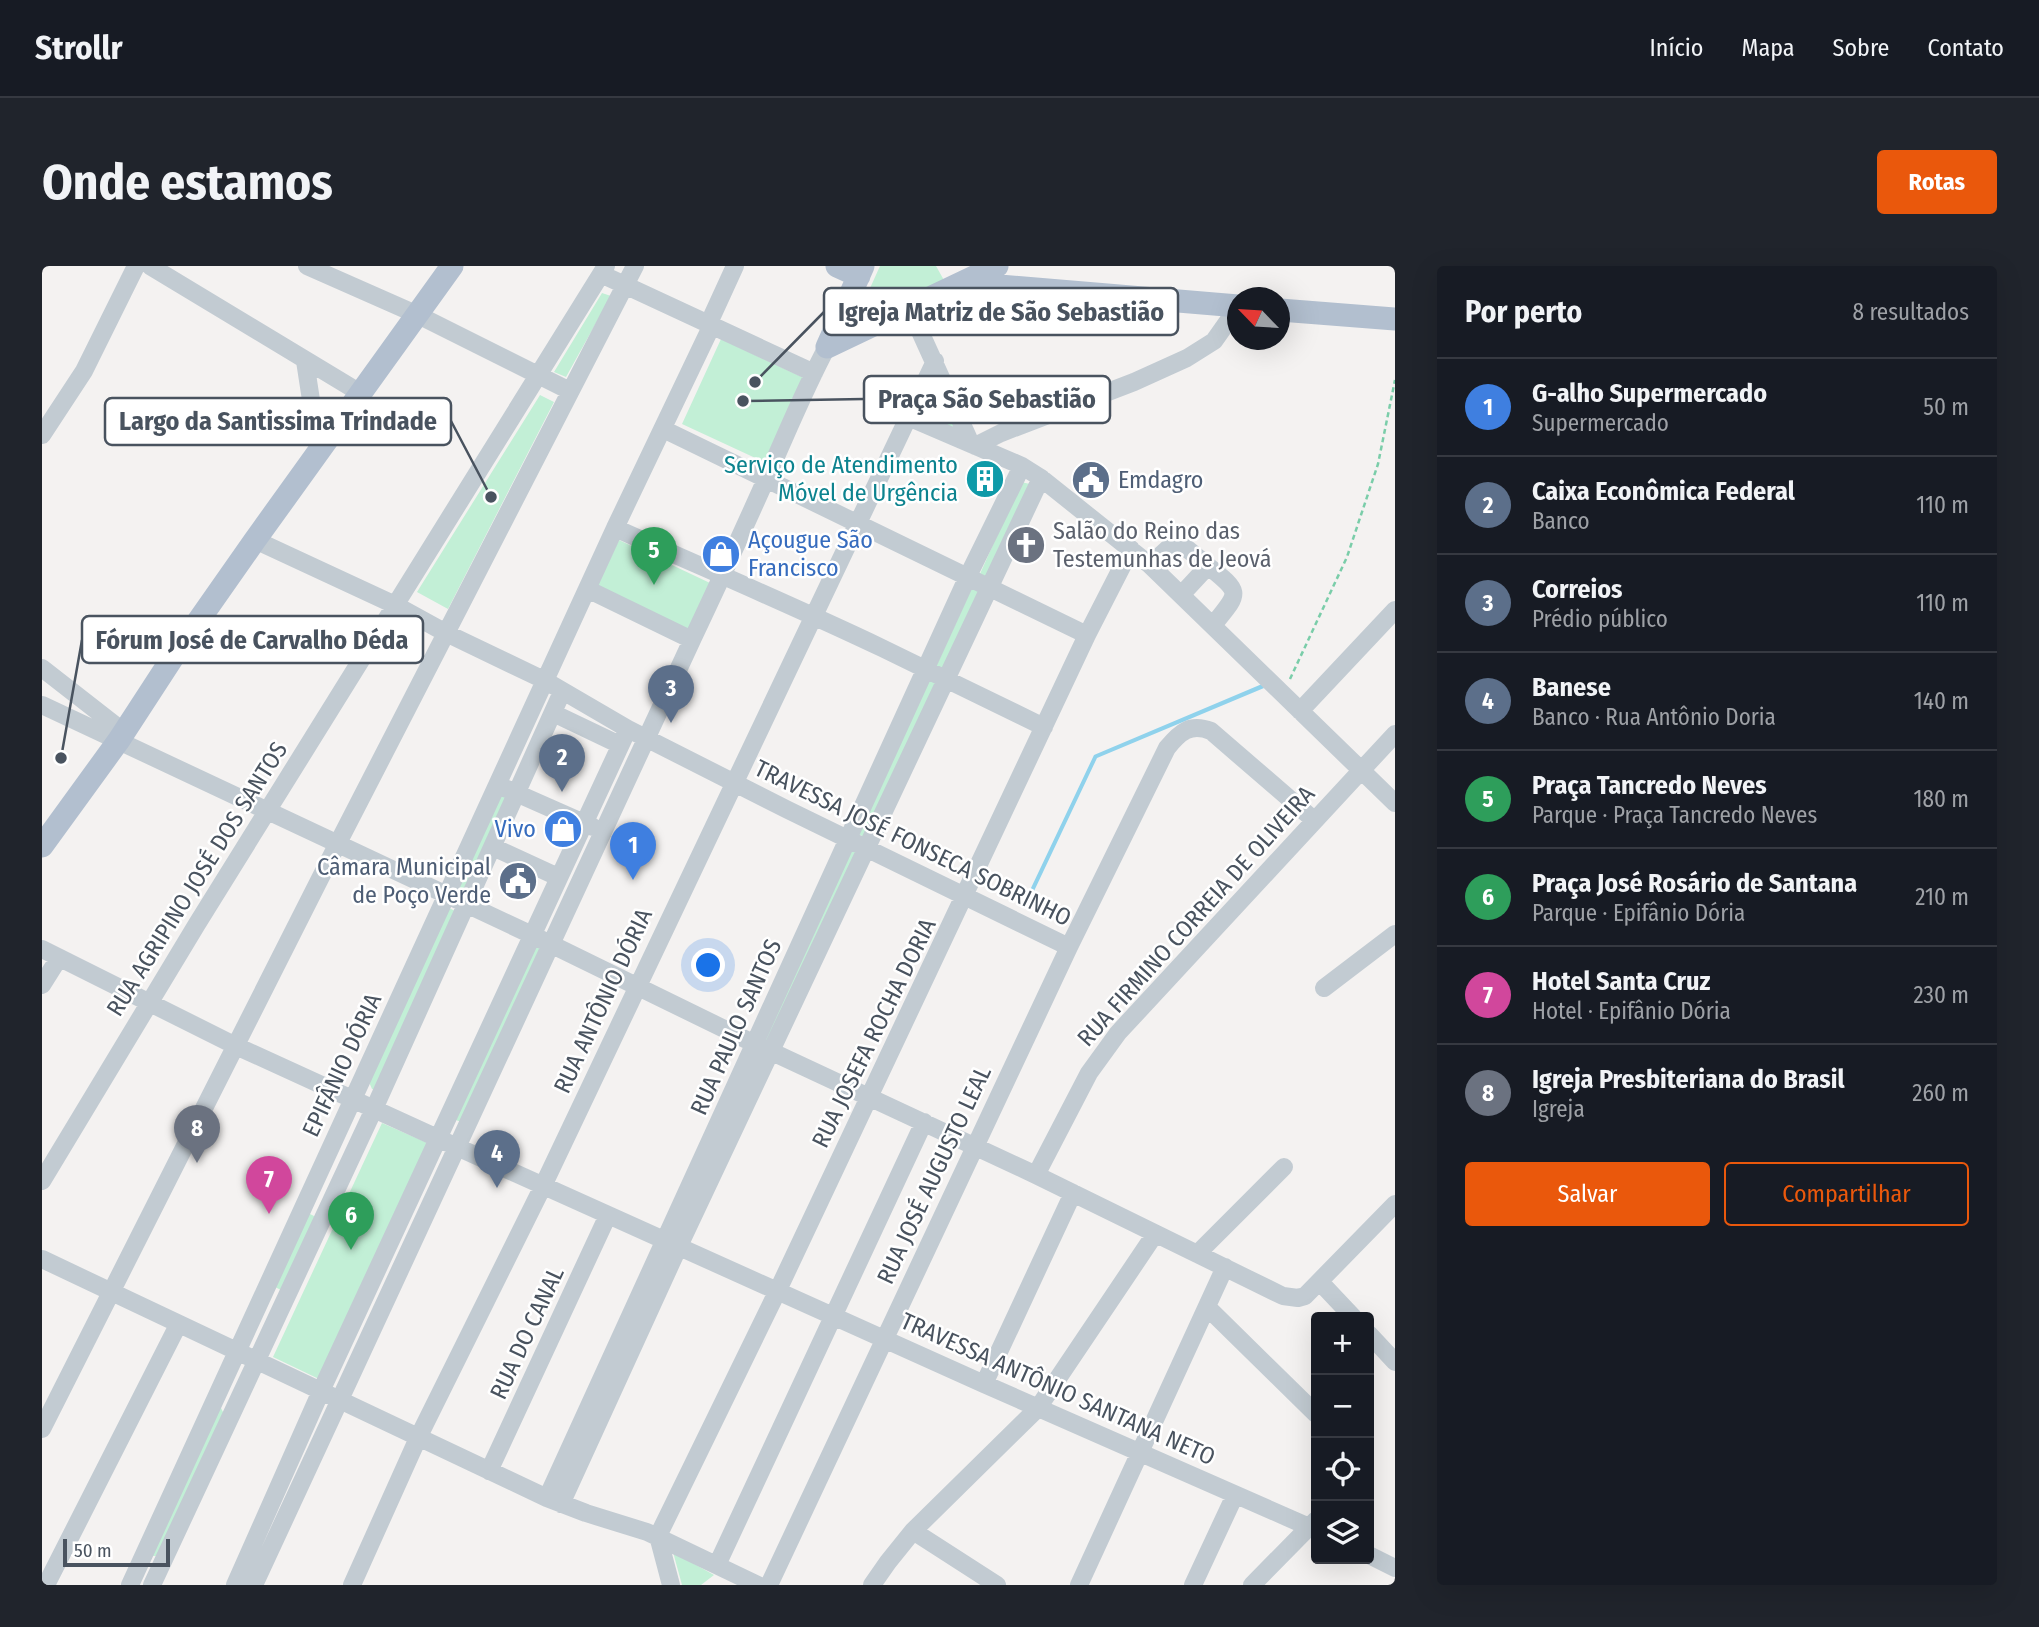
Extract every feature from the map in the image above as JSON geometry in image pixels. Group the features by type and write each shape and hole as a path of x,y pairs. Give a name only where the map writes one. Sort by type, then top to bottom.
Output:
{"main road":[{"path":"42,846 255,540 451,266"},
{"path":"827,347 861,271 837,266"},
{"path":"827,347 909,307 958,275 997,266"},
{"path":"958,275 1227,306"},
{"path":"1290,311 1395,319"}],"street":[{"path":"42,435 84,371 136,266"},
{"path":"150,266 362,394"},
{"path":"307,266 418,315 570,391"},
{"path":"42,1429 337,845 635,266"},
{"name":"EPIFÂNIO DÓRIA","path":"130,1585 544,680 663,429 735,266"},
{"path":"603,269 625,286 814,373"},
{"name":"RUA AGRIPINO JOSÉ DOS SANTOS","path":"42,1181 149,1003 603,269"},
{"path":"909,307 973,445"},
{"path":"973,445 1134,382 1187,358 1214,341 1227,322"},
{"path":"235,1585 339,1401 827,347"},
{"path":"305,361 319,452"},
{"name":"RUA ANTÔNIO DÓRIA","path":"352,1585 418,1438 542,1186 935,361"},
{"path":"908,417 1022,466 1131,549 1182,594 1395,803"},
{"path":"663,429 1087,635"},
{"name":"RUA PAULO SANTOS","path":"554,1501 763,1047 848,840 968,576 1022,466"},
{"name":"RUA PAULO SANTOS","path":"763,1047 867,849 1041,478"},
{"path":"615,528 812,616 1044,727"},
{"path":"255,540 396,605 446,633 544,680 624,737"},
{"path":"1150,565 1173,544 1185,547 1234,589 1232,602 1213,625"},
{"name":"RUA JOSEFA ROCHA DORIA","path":"658,1536 779,1290 1087,635 1131,549"},
{"path":"1182,594 1208,566"},
{"path":"587,589 692,640"},
{"path":"1300,711 1395,610"},
{"path":"42,668 121,736"},
{"name":"EPIFÂNIO DÓRIA","path":"155,1577 374,1109 562,692"},
{"path":"42,705 121,736 268,812 552,944 636,987 1036,1175 1283,1296 1305,1296 1395,1204"},
{"path":"553,713 624,737"},
{"name":"RUA JOSÉ AUGUSTO LEAL","path":"769,1585 1069,947 1167,748 1184,730 1202,727 1221,739 1314,820"},
{"name":"RUA FIRMINO CORREIA DE OLIVEIRA","path":"1036,1175 1089,1073 1118,1033 1395,734"},
{"path":"254,1585 273,1522 321,1391 624,737"},
{"name":"TRAVESSA JOSÉ FONSECA SOBRINHO","path":"624,737 647,739 1069,947"},
{"path":"497,785 604,832"},
{"path":"493,847 558,877"},
{"path":"1324,988 1395,934"},
{"name":"TRAVESSA ANTÔNIO SANTANA NETO","path":"42,949 236,1046 542,1186 1235,1495 1311,1525"},
{"path":"42,985 59,958"},
{"path":"717,1565 924,1122"},
{"path":"1197,1254 1284,1167"},
{"path":"984,1384 1073,1193"},
{"name":"RUA DO CANAL","path":"489,1471 608,1215"},
{"path":"872,1585 913,1531 1038,1408 1155,1234"},
{"path":"45,1267 238,1351 554,1501 658,1536 758,1585"},
{"path":"1079,1585 1225,1267"},
{"path":"1321,1282 1348,1312"},
{"path":"265,1292 285,1302"},
{"path":"1206,1307 1311,1409"},
{"path":"46,1585 178,1325"},
{"path":"348,1332 367,1340"},
{"path":"1374,1339 1395,1362"},
{"path":"214,1402 233,1410"},
{"path":"1193,1585 1235,1495"},
{"path":"1252,1585 1311,1529"},
{"path":"913,1531 997,1585"},
{"path":"658,1536 671,1585"},
{"path":"1374,1558 1395,1568"},
{"path":"142,1560 155,1577"}],"path":[{"path":"1283,695 1347,557 1378,464 1395,380"}],"green space":[{"path":"880,266 936,266 945,282 852,328"},
{"path":"602,293 611,296 566,377 554,372"},
{"path":"721,339 804,378 764,462 682,424"},
{"path":"935,373 960,435 916,415"},
{"path":"540,395 554,402 448,609 417,592"},
{"path":"1021,482 1030,484 989,581 979,576"},
{"path":"619,540 710,583 688,629 597,586"},
{"path":"974,583 986,589 945,676 934,671"},
{"path":"931,676 943,681 868,839 858,834"},
{"path":"499,795 509,796 466,895 457,894 456,883"},
{"path":"856,840 866,844 769,1043 761,1039"},
{"path":"449,908 457,912 376,1090 372,1089 369,1082"},
{"path":"533,947 543,947 462,1121 458,1121 455,1119"},
{"path":"382,1123 430,1144 319,1379 273,1357"},
{"path":"308,1213 316,1217 283,1291 275,1287"},
{"path":"221,1408 224,1414 157,1556 151,1556 218,1410"},
{"path":"673,1552 714,1575 701,1585 682,1585"}],"water":[{"path":"1262,684 1264,688 1097,758 1026,908 1022,907 1094,755"}],"place":[{"name":"Igreja Matriz de São Sebastião","path":"755,382"},
{"name":"Praça São Sebastião","path":"743,401"},
{"name":"Serviço de Atendimento Móvel de Urgência","path":"985,479"},
{"name":"Emdagro","path":"1091,480"},
{"name":"Largo da Santissima Trindade","path":"491,497"},
{"name":"Salão do Reino das Testemunhas de Jeová","path":"1026,545"},
{"name":"Açougue São Francisco","path":"721,554"},
{"name":"Praça Tancredo Neves","path":"654,585"},
{"name":"Correios","path":"671,723"},
{"name":"Fórum José de Carvalho Déda","path":"61,758"},
{"name":"Caixa Econômica Federal","path":"562,792"},
{"name":"Vivo","path":"563,829"},
{"name":"G-alho Supermercado","path":"633,880"},
{"name":"Câmara Municipal de Poço Verde","path":"518,881"},
{"name":"Igreja Presbiteriana do Brasil","path":"197,1163"},
{"name":"Banese","path":"497,1188"},
{"name":"Hotel Santa Cruz","path":"269,1214"},
{"name":"Praça José Rosário de Santana","path":"351,1250"}]}
